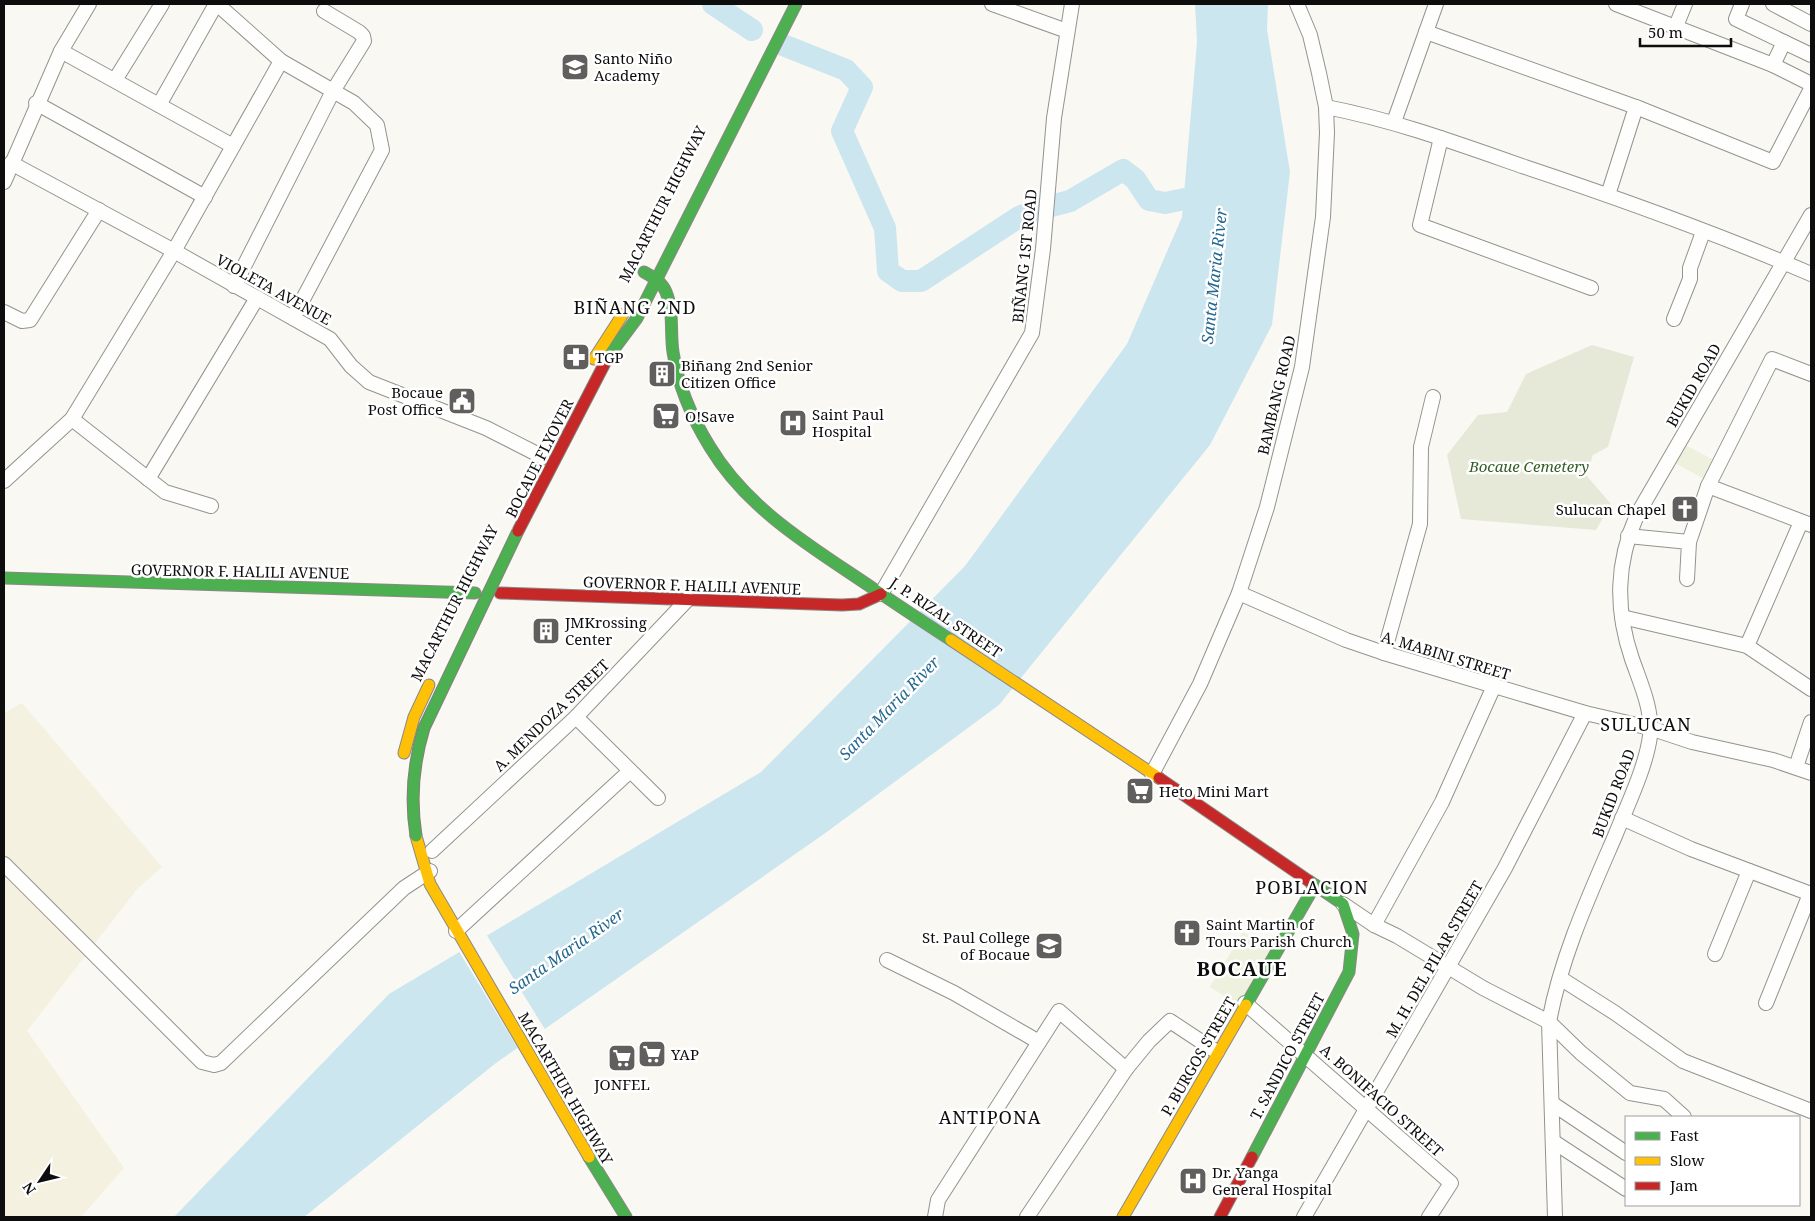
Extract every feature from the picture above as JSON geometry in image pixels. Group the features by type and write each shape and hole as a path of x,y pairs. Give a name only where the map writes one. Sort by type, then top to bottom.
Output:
{"main road":[{"name":"MACARTHUR HIGHWAY","path":"621,359 637,318 796,4"},
{"name":"MACARTHUR HIGHWAY","path":"638,283 651,258"},
{"path":"644,272 657,279"},
{"name":"J. P. RIZAL STREET","path":"657,279 665,289 669,301 673,352 685,395 709,446 724,471 767,515 1343,904"},
{"name":"MACARTHUR HIGHWAY","path":"467,609 599,348 624,310"},
{"name":"BOCAUE FLYOVER","path":"608,357 612,340 624,310"},
{"name":"BOCAUE FLYOVER","path":"428,863 416,836 412,812 412,771 418,742 430,712 509,549 608,357 637,318"},
{"name":"MACARTHUR HIGHWAY","path":"522,550 451,690 429,746 422,797 428,863 558,1107 626,1217"},
{"name":"GOVERNOR F. HALILI AVENUE","path":"4,578 475,592"},
{"name":"GOVERNOR F. HALILI AVENUE","path":"500,592 842,605 859,604 882,594"},
{"name":"MACARTHUR HIGHWAY","path":"401,766 414,717 433,677"},
{"name":"MACARTHUR HIGHWAY","path":"401,801 406,835 414,858 428,863"},
{"name":"P. BURGOS STREET","path":"1123,1217 1245,1003 1315,885"},
{"name":"T. SANDICO STREET","path":"1220,1217 1349,972 1353,934 1343,904"},
{"name":"MACARTHUR HIGHWAY","path":"462,930 517,1009"}],"street":[{"path":"4,182 36,103 61,51 89,4"},
{"path":"115,80 162,4"},
{"path":"159,105 217,4 281,61 354,103 377,125 382,150 293,318"},
{"path":"992,4 1067,31"},
{"name":"BIÑANG 1ST ROAD","path":"882,594 1032,333 1046,215 1054,118 1072,4"},
{"name":"BAMBANG ROAD","path":"1152,774 1200,684 1239,593 1267,507 1302,367 1323,217 1327,149 1326,107 1310,35 1297,4"},
{"path":"1394,122 1436,4"},
{"path":"1616,4 1773,65 1811,84"},
{"path":"1676,26 1685,4"},
{"path":"1742,4 1736,19 1811,55"},
{"path":"1773,4 1811,23"},
{"path":"234,286 333,91 364,41 363,36 324,10"},
{"path":"1426,32 1636,107 1773,162 1811,89"},
{"path":"1773,65 1784,42"},
{"path":"61,51 233,146"},
{"path":"4,481 72,419 174,251 281,61"},
{"path":"36,103 205,197"},
{"path":"1326,107 1394,122 1608,195 1766,254 1811,274"},
{"path":"1608,195 1636,107"},
{"path":"1441,138 1420,225 1591,288"},
{"name":"VIOLETA AVENUE","path":"11,163 174,251 330,339 351,366 369,382 486,428 543,457"},
{"path":"4,312 22,321 30,320 98,210"},
{"name":"BUKID ROAD","path":"1555,1217 1549,1022 1560,978 1578,926 1642,766 1650,728 1646,702 1628,648 1622,617 1619,578 1628,536 1637,515 1690,420 1782,261 1811,215"},
{"path":"1674,319 1690,279 1690,268 1703,232"},
{"path":"148,479 257,298"},
{"path":"1687,579 1689,542 1708,486 1772,359 1811,374"},
{"path":"1384,653 1420,524 1421,447 1433,397"},
{"path":"72,419 165,492 211,506"},
{"path":"1708,486 1806,524 1747,646"},
{"path":"1628,536 1689,542"},
{"name":"A. MABINI STREET","path":"1239,593 1346,640 1384,653 1585,713 1650,728 1692,742 1796,767 1811,774"},
{"name":"A. MENDOZA STREET","path":"4,864 202,1062 214,1066 221,1063 383,908 576,717 688,599"},
{"path":"1622,617 1747,646 1811,688"},
{"path":"1374,925 1442,802 1494,686"},
{"name":"M. H. DEL PILAR STREET","path":"1304,1217 1365,1108 1510,860 1585,713"},
{"path":"576,717 658,798"},
{"path":"1796,767 1811,722"},
{"path":"462,930 630,771"},
{"path":"1622,818 1691,849 1811,894 1766,1004"},
{"path":"1715,954 1749,871"},
{"path":"1343,904 1374,925 1397,936 1482,988 1549,1022 1588,1059 1630,1092 1664,1099 1683,1116"},
{"path":"887,960 954,994 1039,1042"},
{"path":"1560,978 1615,1013 1683,1061 1811,1111"},
{"name":"A. BONIFACIO STREET","path":"1245,1003 1450,1183 1429,1217"},
{"path":"935,1217 938,1200 1059,1011 1126,1069"},
{"path":"1027,1217 1126,1069 1149,1041 1170,1021 1217,1052"},
{"path":"1553,1104 1625,1153"},
{"path":"1554,1142 1625,1188"}],"shaded area":[{"path":"22,703 162,867 137,889 27,1031 124,1168 81,1217 4,1217 4,713"}],"green space":[{"name":"Bocaue Cemetery","path":"1592,345 1634,357 1608,447 1593,455 1586,475 1611,504 1596,530 1461,519 1447,455 1478,415 1507,412 1526,374"},
{"path":"1683,444 1718,462 1708,481 1673,462"},
{"path":"1243,932 1272,950 1239,1005 1210,987"}],"water":[{"name":"Santa Maria River","path":"1195,4 1268,4 1267,29 1290,172 1272,325 1210,445 999,705 824,834 496,1063 304,1217 174,1217 389,994 761,772 965,566 1127,344 1182,217 1197,42"}],"pier":[{"path":"486,934 546,1031 519,1050 458,950"}],"waterway":[{"path":"713,4 752,30"},
{"path":"783,45 846,70 862,87 842,131 885,228 888,271 902,281 921,281 1019,217 1070,201 1123,170 1135,179 1149,200 1165,203 1214,193"}],"traffic: fast":[{"path":"608,357 637,318 796,4"},
{"path":"644,272 660,283 666,292 671,314 675,364 682,389 697,425 723,467 738,485 772,518 791,532 951,640"},
{"path":"416,836 413,808 414,781 417,755 424,728 518,531"},
{"path":"4,578 475,593"},
{"path":"1252,1157 1349,972 1353,934 1343,904 1309,881"},
{"path":"1246,1005 1315,885"},
{"path":"589,1157 626,1217"}],"traffic: slow":[{"path":"594,359 623,314"},
{"path":"951,640 1159,778"},
{"path":"404,753 414,717 429,685"},
{"path":"416,836 430,884 589,1157"},
{"path":"1123,1217 1246,1005"}],"traffic: jam":[{"path":"518,531 608,357"},
{"path":"500,593 842,605 859,604 881,594"},
{"path":"1159,778 1309,881"},
{"path":"1220,1217 1252,1157"}],"place":[{"name":"Santo Niño Academy","path":"575,67"},
{"name":"TGP","path":"576,357"},
{"name":"Biñang 2nd Senior Citizen Office","path":"662,374"},
{"name":"Bocaue Post Office","path":"462,401"},
{"name":"O!Save","path":"666,416"},
{"name":"Saint Paul Hospital","path":"793,423"},
{"name":"Sulucan Chapel","path":"1685,509"},
{"name":"JMKrossing Center","path":"546,631"},
{"name":"Heto Mini Mart","path":"1140,791"},
{"name":"Saint Martin of Tours Parish Church","path":"1187,933"},
{"name":"St. Paul College of Bocaue","path":"1049,946"},
{"name":"YAP","path":"652,1054"},
{"name":"JONFEL","path":"622,1058"},
{"name":"Dr. Yanga General Hospital","path":"1193,1181"}],"district":[{"name":"BIÑANG 2ND","path":"635,307"},
{"name":"SULUCAN","path":"1646,724"},
{"name":"POBLACION","path":"1312,887"},
{"name":"BOCAUE","path":"1242,968"},
{"name":"ANTIPONA","path":"990,1117"}]}
